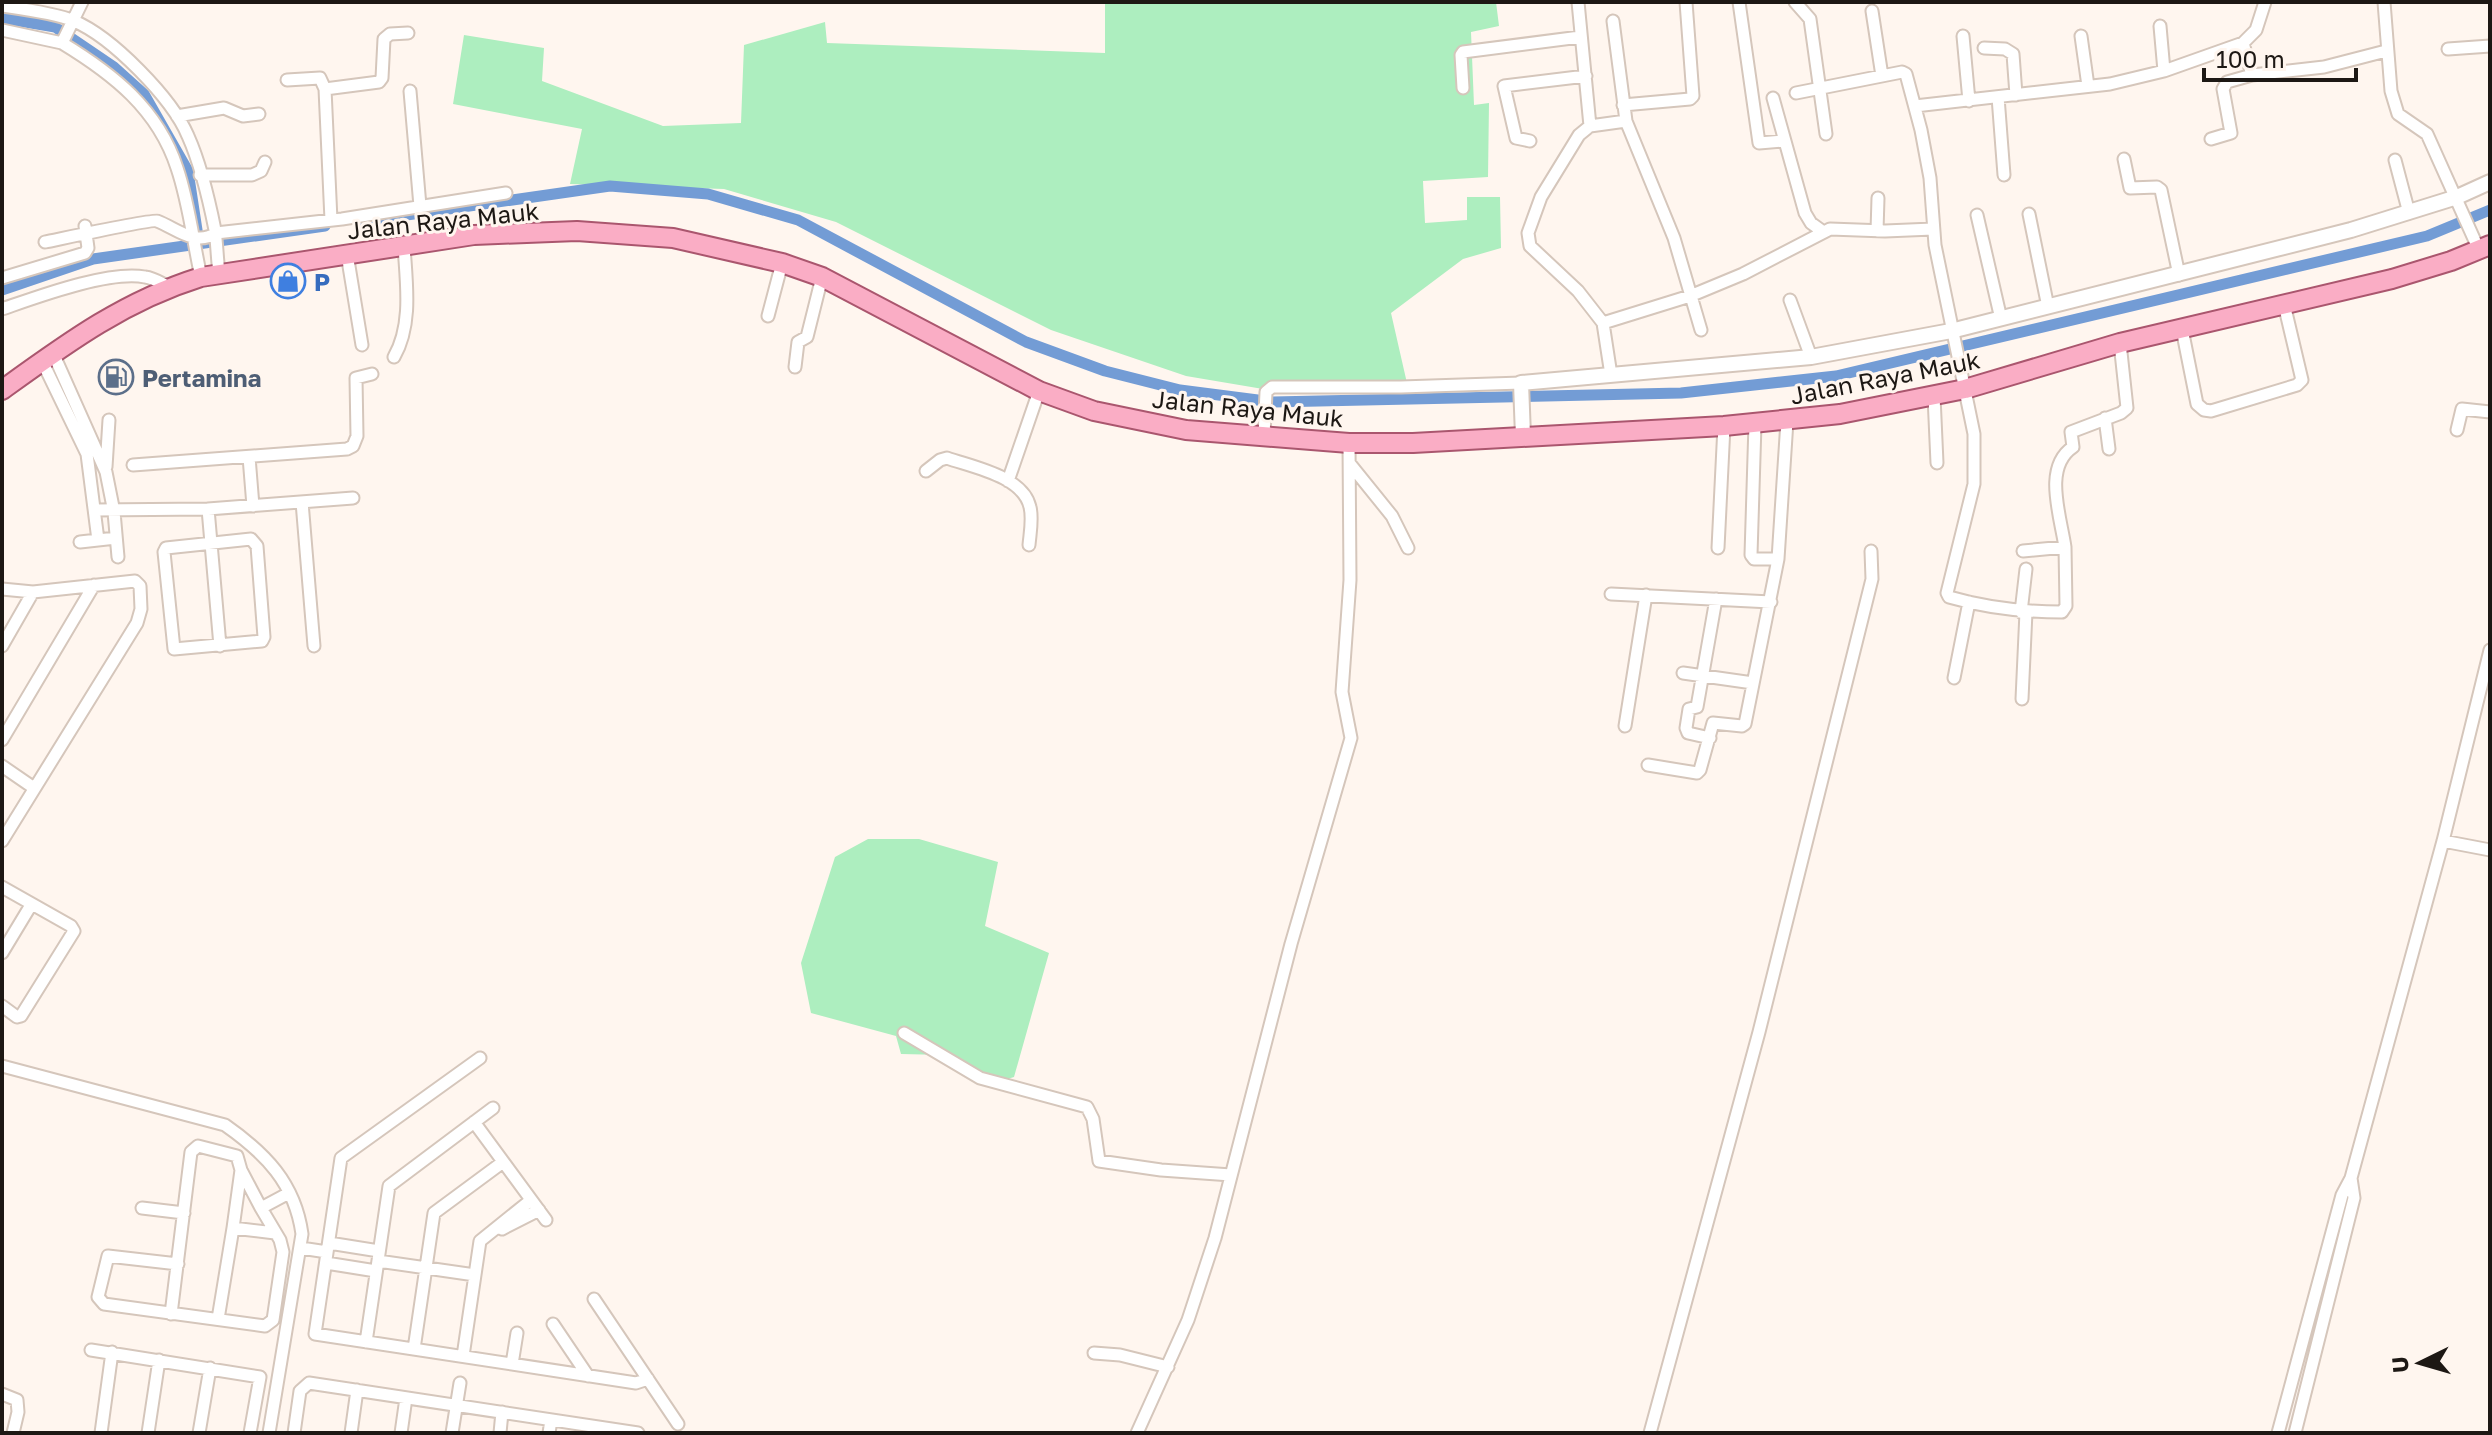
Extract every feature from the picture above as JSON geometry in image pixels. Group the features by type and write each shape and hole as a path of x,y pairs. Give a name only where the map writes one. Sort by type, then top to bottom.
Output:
{"main road":[{"name":"Jalan Raya Mauk","path":"2,390 126,307 209,270 474,235 528,231 607,232 673,238 782,263 822,277 1039,391 1120,417 1186,430 1265,432 1349,443 1413,443 1522,431 1724,426 1787,421 1934,396 1963,384 2120,343 2416,273 2482,245"}],"street":[{"path":"64,41 82,2"},
{"path":"1578,2 1590,126"},
{"path":"1623,105 1690,99 1693,96 1686,2"},
{"path":"1739,2 1759,143 1784,141"},
{"path":"1795,2 1810,19 1826,134"},
{"path":"1915,106 2088,86 2164,71 2243,43 2256,30 2265,2"},
{"path":"2384,2 2386,51 2391,91 2398,114 2427,134 2482,245"},
{"path":"2,6 73,23 108,44 144,75 177,116 189,137 214,236 209,270"},
{"path":"1872,11 1882,76"},
{"path":"1613,21 1626,121 1674,238 1701,330"},
{"path":"2160,26 2164,71"},
{"path":"2,30 64,41 134,95 159,129 177,166 195,239 209,270"},
{"path":"325,89 379,82 382,78 384,39 390,34 408,33"},
{"path":"1963,36 1969,101"},
{"path":"2081,36 2088,86"},
{"path":"1463,88 1463,52 1580,37"},
{"path":"2243,43 2252,75"},
{"path":"2448,49 2490,46"},
{"path":"1984,48 2005,49 2013,54 2016,95"},
{"path":"2211,139 2231,133 2224,85 2252,75 2324,67 2386,51"},
{"path":"1796,93 1902,72 1906,74 1930,178 1933,229 1974,434 1974,484 1947,593 1949,597 2024,612 2064,610 2065,547 2054,473 2059,469 2059,460 2064,457 2064,452 2073,447 2071,432 2125,411 2128,405 2120,343"},
{"path":"1530,141 1516,138 1504,86 1586,76"},
{"path":"287,80 320,78 325,89 331,220"},
{"path":"410,91 420,206"},
{"path":"1998,97 2004,175"},
{"path":"1773,98 1805,213 1811,223 1822,231"},
{"path":"177,116 224,108 243,116 259,114"},
{"path":"1611,375 1603,323 1578,291 1542,260 1528,240 1528,233 1541,197 1575,142 1590,126 1626,121"},
{"path":"2124,159 2129,187 2157,187 2161,190 2179,275"},
{"path":"2395,160 2409,213"},
{"path":"200,175 252,175 261,171 265,162"},
{"path":"1265,432 1266,396 1268,388 1272,387 1520,387 1611,375 1811,357 1952,334 2458,200 2490,182"},
{"path":"45,242 86,231 155,221 195,239 506,193"},
{"path":"1877,231 1878,198"},
{"path":"2029,214 2048,307"},
{"path":"1977,215 2001,319"},
{"path":"1603,323 1690,296 1743,274 1822,231 1839,228 1877,231 1933,229"},
{"path":"2,278 85,253 88,248 86,231"},
{"path":"394,357 400,346 407,303 404,246"},
{"path":"347,254 362,345"},
{"path":"768,316 782,263"},
{"path":"2,309 104,280 147,277 169,287"},
{"path":"795,367 798,342 807,337 822,277"},
{"path":"1790,300 1811,357"},
{"path":"2182,329 2197,404 2211,411 2297,385 2302,380 2284,304"},
{"path":"47,357 91,452 106,472"},
{"path":"133,465 347,449 353,446 357,436 356,378 372,374"},
{"path":"1520,387 1522,431"},
{"path":"1008,481 1039,391"},
{"path":"1934,396 1937,463"},
{"path":"2457,430 2462,409 2490,412"},
{"path":"2105,418 2109,449"},
{"path":"109,420 106,472 118,557"},
{"path":"1648,765 1697,773 1716,722 1745,724 1778,559 1787,421"},
{"path":"1755,424 1751,555 1754,559 1778,559"},
{"path":"1718,548 1724,426"},
{"path":"1137,1433 1188,1320 1215,1238 1291,944 1351,738 1342,692 1350,580 1349,443"},
{"path":"91,452 98,540"},
{"path":"249,457 253,506"},
{"path":"926,471 947,458 1008,481 1023,492 1030,507 1029,545"},
{"path":"1350,464 1392,516 1408,548"},
{"path":"95,510 208,509 353,498"},
{"path":"302,502 314,646"},
{"path":"208,509 220,646"},
{"path":"80,542 116,538"},
{"path":"251,539 257,546 264,637 258,643 177,650 171,645 164,552 170,547 211,544 251,539"},
{"path":"2023,551 2065,547"},
{"path":"1650,1433 1759,1032 1872,579 1871,551"},
{"path":"2022,699 2026,569"},
{"path":"2,589 33,592 139,583 139,617 4,832"},
{"path":"2,740 94,585"},
{"path":"2,646 33,592"},
{"path":"1611,594 1771,602"},
{"path":"1625,726 1646,595"},
{"path":"1710,738 1686,730 1689,709 1697,707 1716,599"},
{"path":"1954,678 1969,602"},
{"path":"2295,1433 2351,1178 2443,841 2490,650"},
{"path":"1683,673 1753,683"},
{"path":"2,766 34,788"},
{"path":"2443,841 2490,850"},
{"path":"2,887 71,926 74,931 21,1016 17,1017 2,1006"},
{"path":"2,953 31,905"},
{"path":"904,1033 980,1078 1087,1107 1093,1119 1099,1161 1161,1170 1231,1175"},
{"path":"480,1058 341,1158 315,1334 636,1383 648,1379"},
{"path":"2,1066 225,1125 256,1147 298,1210 301,1248 269,1433"},
{"path":"366,1342 389,1186 493,1108"},
{"path":"474,1122 542,1215 480,1241"},
{"path":"171,1314 178,1264 191,1152 198,1146 237,1156 241,1170 280,1240 283,1252 273,1320 265,1326 171,1314 104,1304 98,1297 108,1256 178,1264"},
{"path":"414,1349 434,1213 503,1162"},
{"path":"218,1319 241,1170"},
{"path":"261,1208 289,1193"},
{"path":"2278,1433 2348,1196"},
{"path":"463,1356 480,1241 531,1200"},
{"path":"142,1208 184,1213"},
{"path":"233,1228 275,1233"},
{"path":"301,1248 475,1275"},
{"path":"327,1253 377,1261"},
{"path":"594,1299 678,1424"},
{"path":"553,1324 588,1376"},
{"path":"512,1364 517,1333"},
{"path":"91,1350 260,1377 250,1433"},
{"path":"101,1433 112,1352"},
{"path":"1094,1353 1120,1355 1168,1367"},
{"path":"148,1433 159,1360"},
{"path":"199,1433 210,1368"},
{"path":"294,1433 300,1391 303,1385 309,1383 598,1430 638,1433"},
{"path":"452,1433 460,1383"},
{"path":"351,1433 357,1390"},
{"path":"2,1394 17,1400 18,1412 13,1433"},
{"path":"401,1433 406,1398"},
{"path":"500,1433 502,1412"},
{"path":"549,1433 551,1420"}],"green space":[{"path":"1105,2 1496,2 1499,26 1471,32 1474,105 1489,103 1488,177 1423,181 1425,223 1467,220 1467,197 1500,197 1501,248 1463,259 1391,313 1409,392 1269,390 1186,376 1051,330 836,222 724,189 570,184 582,129 453,104 464,35 544,48 542,81 663,126 741,123 744,45 825,22 827,43 1105,53"},
{"path":"868,839 919,839 998,862 985,926 1049,953 1014,1077 984,1086 945,1055 901,1054 896,1036 811,1013 801,963 835,857"}],"waterway":[{"path":"2,18 55,27 114,67 144,94 188,171 199,243"},
{"path":"358,222 610,186 708,194 798,220 1026,342 1105,371 1180,390 1273,402 1681,393 1836,376 2427,236 2490,210"},
{"path":"2,290 93,259 325,226"}],"place":[{"name":"P","path":"288,281"},
{"name":"Pertamina","path":"116,377"}]}
